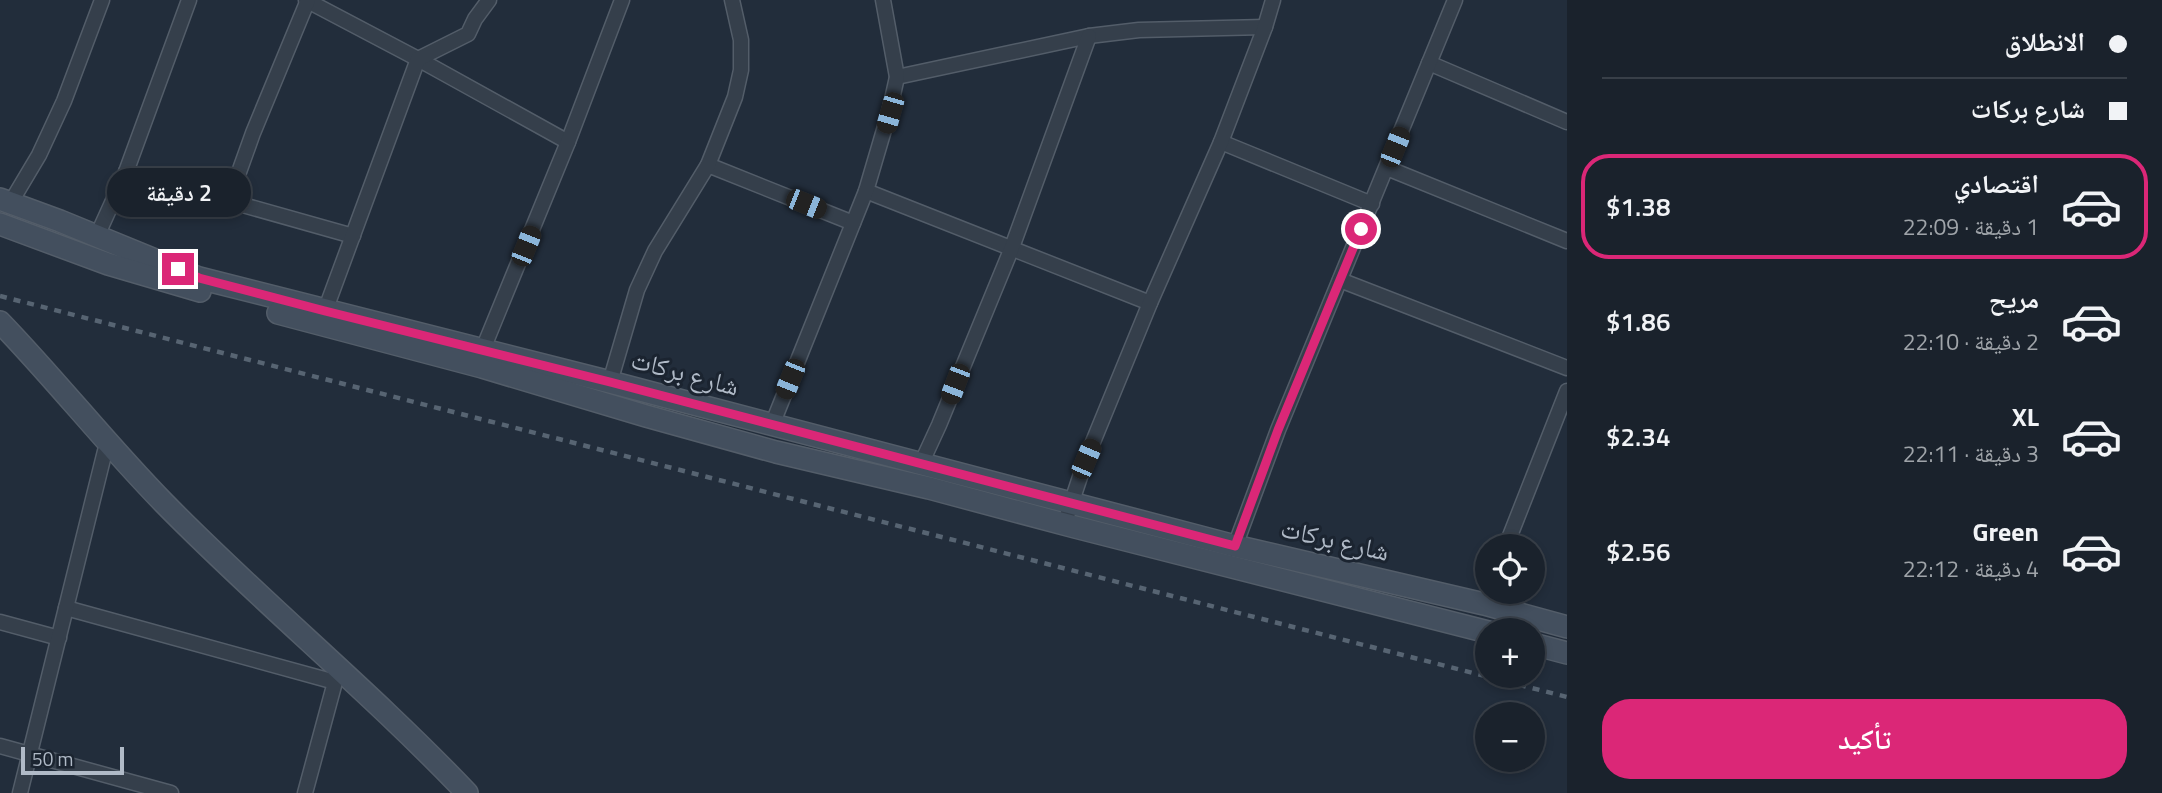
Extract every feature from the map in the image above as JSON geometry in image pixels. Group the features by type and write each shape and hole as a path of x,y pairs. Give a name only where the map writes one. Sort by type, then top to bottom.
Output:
{"main road":[{"name":"شارع بركات","path":"5,201 199,278 483,349 1235,546 1475,596"},
{"name":"شارع بركات","path":"0,224 108,264 321,325 482,367 776,452 929,488 1475,629"},
{"path":"0,322 164,503 295,636 335,682 451,793"},
{"path":"0,337 26,369 105,451 166,520 467,793"},
{"name":"شارع بركات","path":"1503,604 1567,626"},
{"path":"1545,647 1567,653"}],"street":[{"path":"5,201 39,155 59,112 102,0"},
{"path":"97,236 126,172 189,0"},
{"path":"229,200 307,0 568,142"},
{"path":"325,311 418,59 468,34 489,0"},
{"path":"483,349 568,142 622,0"},
{"path":"610,382 637,290 656,251 708,165 735,97 741,70 741,40 732,0"},
{"path":"772,425 866,191 890,113 897,77 883,0"},
{"path":"1064,524 1086,459 1150,303 1221,142 1273,0"},
{"path":"1235,546 1278,430 1455,0"},
{"path":"897,77 1089,36 1139,30 1265,27"},
{"path":"920,464 939,425 1011,250 1089,36"},
{"path":"1429,63 1567,122"},
{"path":"1221,142 1372,204"},
{"path":"708,165 853,223"},
{"path":"1387,168 1567,241"},
{"path":"126,172 353,236"},
{"path":"866,191 1150,303"},
{"path":"1340,281 1567,368"},
{"path":"1511,534 1567,391"},
{"path":"20,793 105,451"},
{"path":"66,608 335,682 305,793"},
{"path":"0,622 59,638"},
{"path":"0,746 164,792"}],"railway":[{"path":"0,296 1567,697"}],"route":[{"path":"178,269 199,278 610,382 1235,546 1278,430 1361,229"}]}
